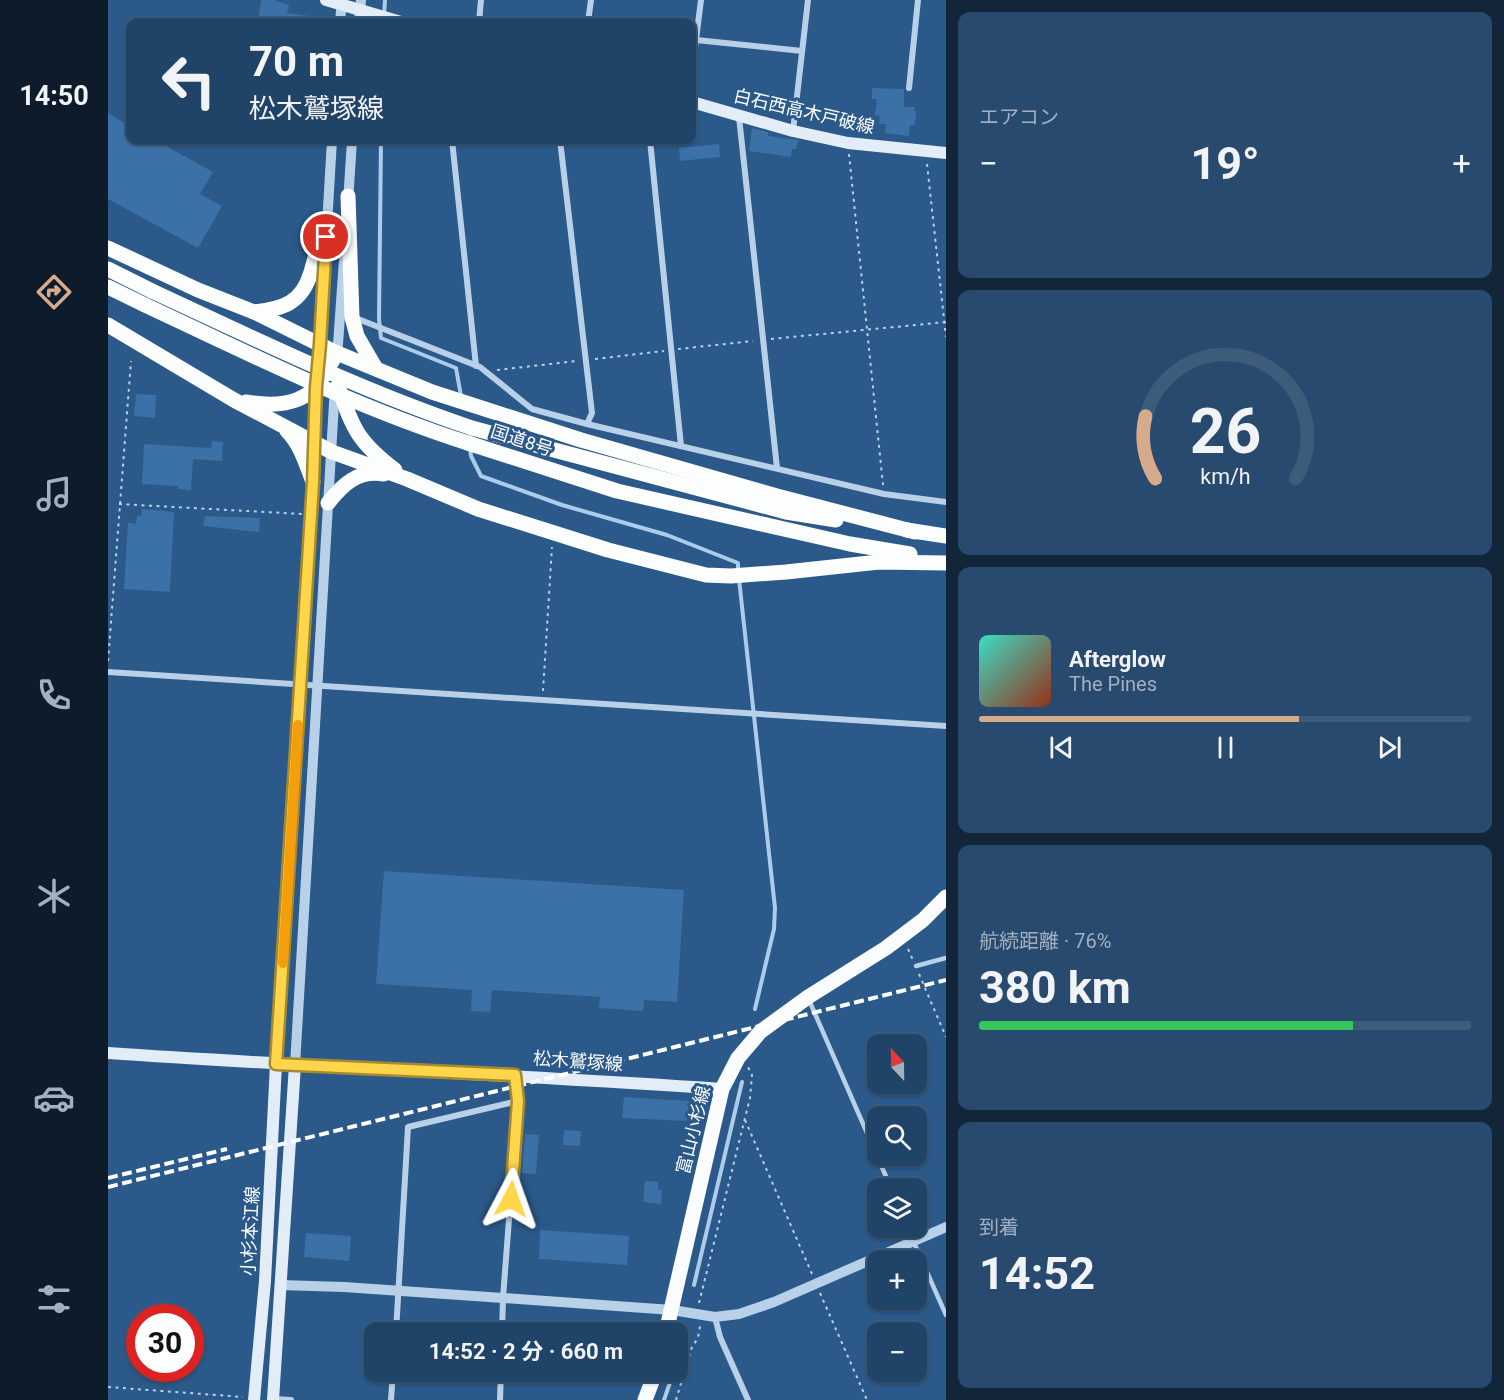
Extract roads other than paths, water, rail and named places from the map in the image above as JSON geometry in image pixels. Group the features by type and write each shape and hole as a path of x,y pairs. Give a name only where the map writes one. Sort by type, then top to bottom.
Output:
{"highway":[{"path":"348,196 352,317 360,343 375,367"},
{"path":"254,312 274,310 291,303 303,291 311,274 317,249 326,237"},
{"path":"108,248 198,290 254,312 337,352 432,392 581,440 777,496 915,532"},
{"name":"国道8号","path":"108,269 300,360 427,413 472,428 786,512 946,536"},
{"name":"国道8号","path":"108,287 294,375 421,428 617,491 850,544 946,561"},
{"path":"108,325 234,400 332,452 407,479 478,509 628,556 706,575 732,576 879,562 946,561"},
{"path":"234,400 265,405 284,404 302,396 316,387 337,352"},
{"path":"335,378 347,413 359,438 373,453 407,479"},
{"path":"280,425 298,445 313,482"},
{"path":"328,503 342,486 358,476 373,472 407,479"}],"main road":[{"path":"326,0 386,18"},
{"name":"白石西高木戸破線","path":"696,103 793,131 848,143 946,153"},
{"name":"富山小杉線","path":"669,1322 722,1089 741,1054 760,1032 808,997 886,948 923,920 946,897"},
{"name":"松木鷲塚線","path":"108,1053 276,1064 515,1075 722,1089"},
{"name":"小杉本江線","path":"254,1399 265,1281 276,1064"},
{"name":"小杉本江線","path":"273,1399 295,1065"},
{"path":"645,1400 652,1382"}],"street":[{"path":"480,18 482,0"},
{"path":"589,18 591,0"},
{"path":"701,0 696,40 802,51"},
{"path":"793,131 808,0"},
{"path":"909,88 918,0"},
{"path":"340,18 341,3"},
{"path":"739,116 777,468"},
{"path":"276,1064 301,684 316,387 332,144"},
{"path":"295,1065 335,378 352,144"},
{"path":"452,144 476,366"},
{"path":"560,144 592,413 587,424"},
{"path":"650,144 681,446"},
{"path":"352,317 476,366 532,408 587,424 884,494 946,502"},
{"path":"108,672 946,726"},
{"path":"502,1322 518,1101 515,1075"},
{"path":"397,1322 408,1127 518,1101"},
{"path":"280,1285 672,1310 715,1317 739,1314 774,1302 946,1227"},
{"path":"715,1317 720,1336 748,1400"},
{"path":"391,1400 392,1382"},
{"path":"500,1400 501,1382"},
{"path":"273,1399 291,1400"}],"lane":[{"path":"916,966 946,958"},
{"path":"808,997 887,1178"},
{"path":"912,1238 946,1315"}],"waterway":[{"path":"384,16 385,0"},
{"path":"381,144 379,319 381,338 456,368 461,396"},
{"path":"470,448 471,456 481,476 562,505 667,535 738,563 738,572"},
{"path":"739,579 775,908 774,929 755,1009"},
{"path":"694,1285 742,1082"},
{"path":"664,1400 670,1382"}],"railway":[{"path":"108,1187 946,980"},
{"path":"108,1178 227,1149"}]}
